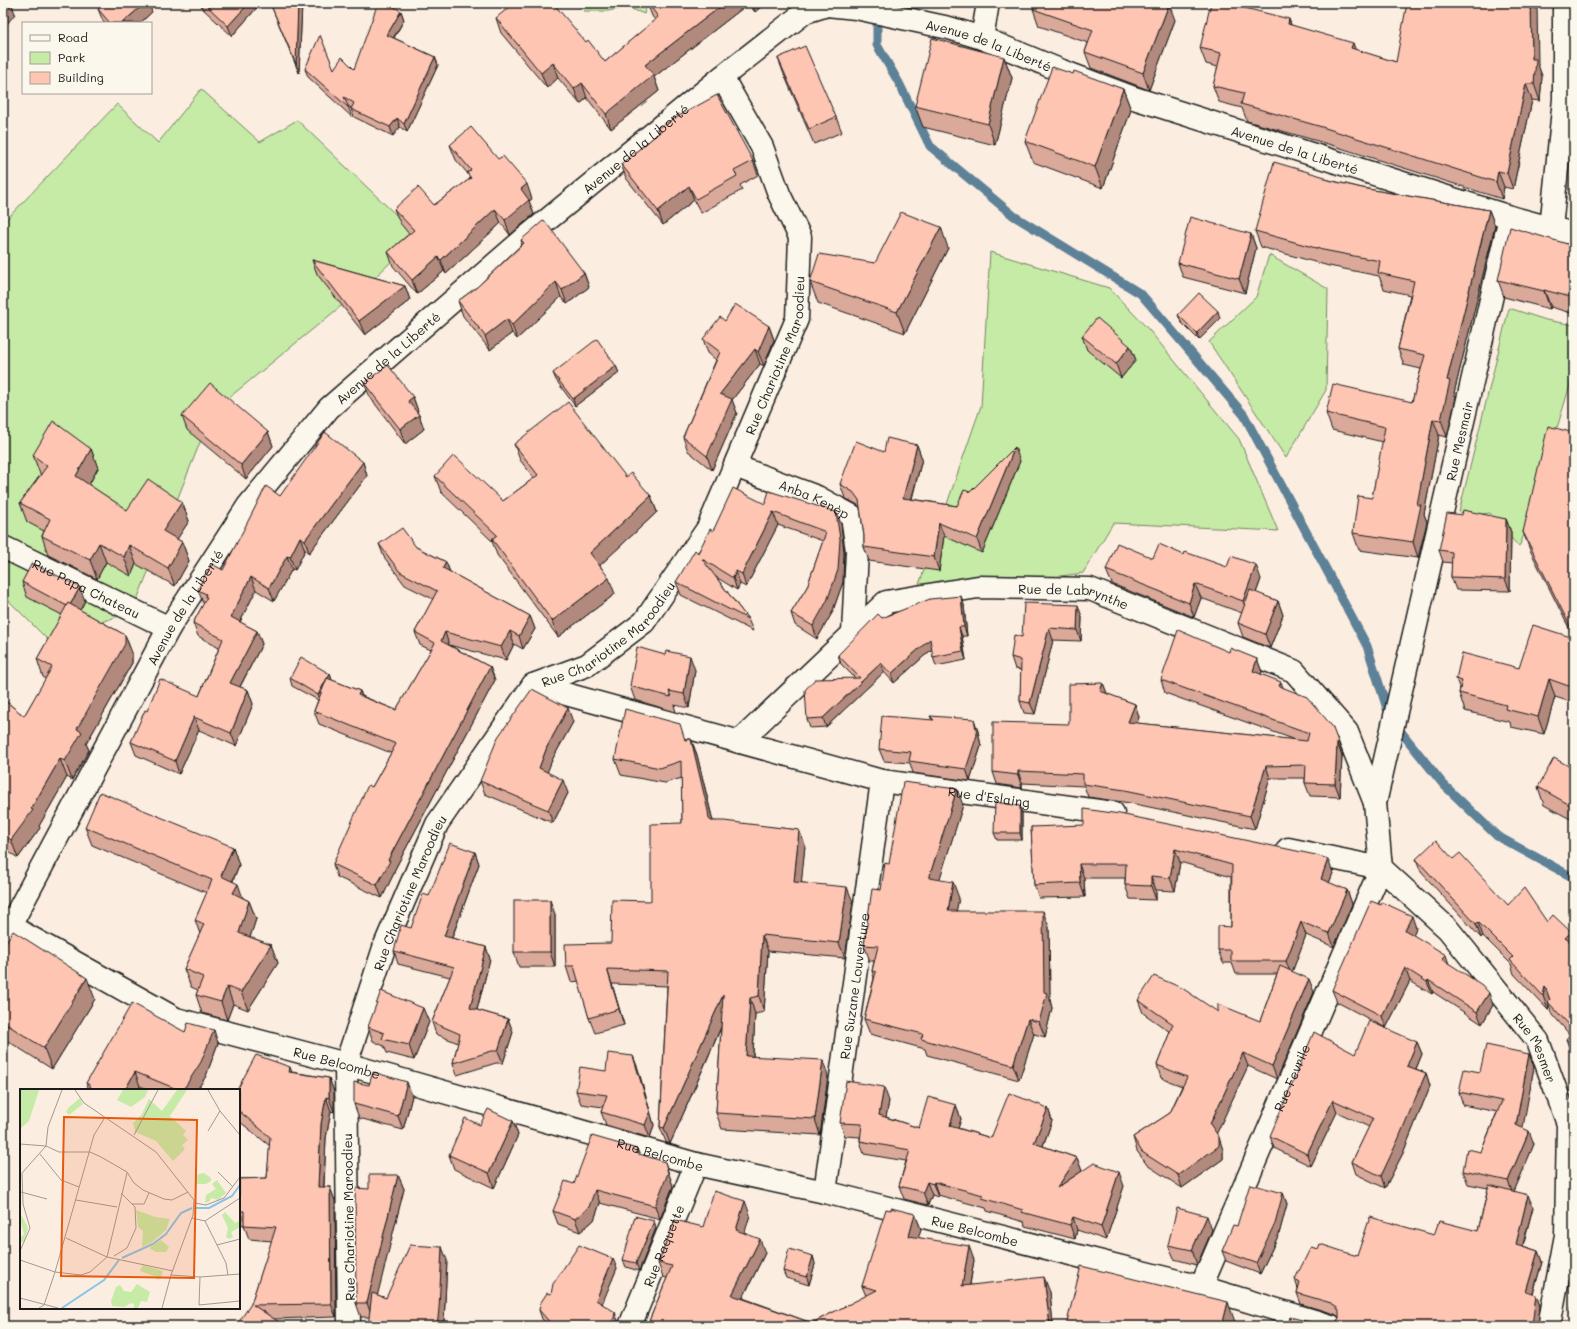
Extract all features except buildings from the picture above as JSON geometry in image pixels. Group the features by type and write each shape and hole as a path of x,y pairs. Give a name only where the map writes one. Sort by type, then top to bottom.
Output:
{"street":[{"path":"982,38 988,3"},
{"path":"1551,228 1564,99 1564,3"},
{"name":"Avenue de la Liberté","path":"7,931 170,628 248,506 329,408 524,239 722,77 805,12 828,4 856,8 912,19 982,38 1062,71 1134,98 1510,217 1574,234"},
{"name":"Rue Chariotine Maroodieu","path":"349,1326 346,1064 386,945 437,824 533,685 587,665 644,622 708,528 797,319 800,237 779,194 762,147 722,77"},
{"name":"Rue Mesmair","path":"1375,803 1510,217"},
{"name":"Anba Kenèp","path":"735,466 816,497 852,516 857,551 853,633"},
{"name":"Rue Papa Chateau","path":"3,547 170,628"},
{"name":"Rue de Labrynthe","path":"739,742 886,602 978,587 1090,589 1294,671 1347,732 1375,803"},
{"name":"Rue d'Eslaing","path":"533,685 882,781 1133,817"},
{"name":"Rue Suzane Louverture","path":"825,1192 882,781"},
{"path":"1272,846 1381,868 1375,803"},
{"name":"Rue Fevrile","path":"1201,1287 1381,868"},
{"name":"Rue Mesmer","path":"1381,868 1448,929 1533,1034 1538,1041 1556,1089 1568,1124 1566,1235 1549,1326"},
{"name":"Rue Belcombe","path":"7,931 176,1019 346,1064 696,1164 825,1192 1201,1287 1331,1326"},
{"name":"Rue Raquette","path":"630,1326 696,1164"}],"green space":[{"path":"577,3 647,3 644,14 627,7 608,11 584,11"},
{"path":"201,89 260,142 297,120 418,236 368,284 220,405 203,435 132,612 47,639 3,595 3,223 117,104 158,143"},
{"path":"990,252 1109,288 1149,330 1239,439 1278,531 1113,523 1083,573 915,596 981,406"},
{"path":"1269,255 1328,289 1326,390 1286,458 1209,342 1256,297"},
{"path":"1509,308 1546,320 1574,325 1574,372 1526,530 1519,547 1490,513 1474,515 1459,512"}],"waterway":[{"path":"877,12 877,45 899,83 930,146 1014,216 1141,294 1244,415 1367,646 1390,718 1443,784 1497,836 1574,878"}]}
